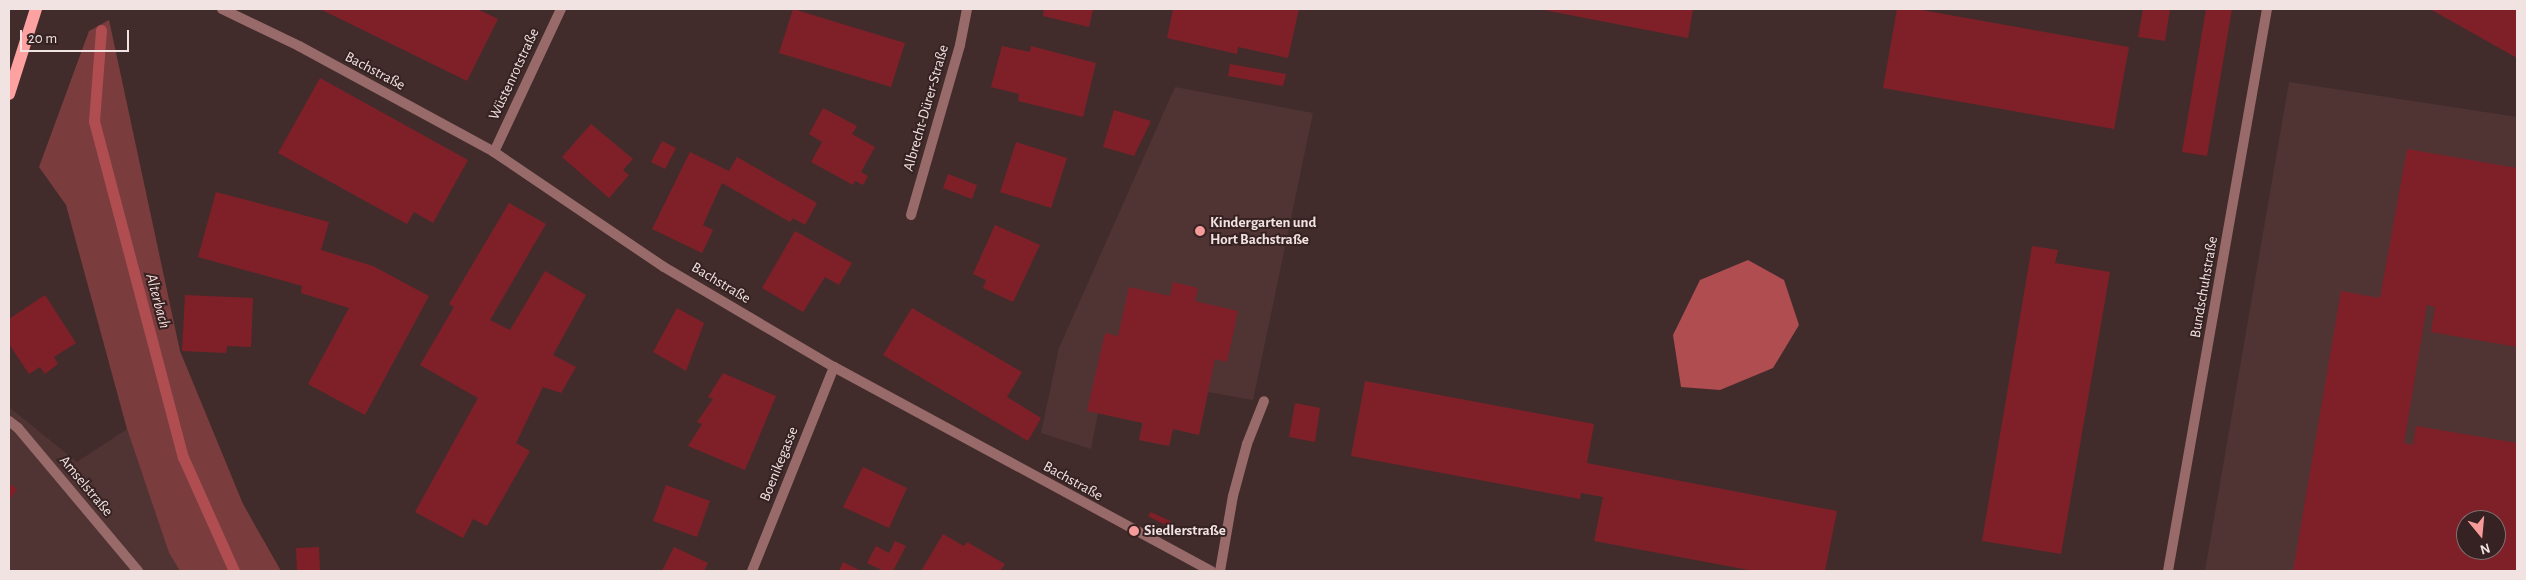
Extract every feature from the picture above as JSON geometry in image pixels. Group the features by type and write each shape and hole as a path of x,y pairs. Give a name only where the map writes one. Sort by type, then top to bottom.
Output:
{"main road":[{"path":"9,94 36,9"}],"street":[{"name":"Bachstraße","path":"222,9 299,46 494,152 664,267 834,367 1211,571"},
{"name":"Wüstenrotstraße","path":"494,152 561,9"},
{"name":"Albrecht-Dürer-Straße","path":"911,215 960,45 966,9"},
{"name":"Bundschuhstraße","path":"2168,571 2267,9"},
{"name":"Boenikegasse","path":"752,571 834,367"},
{"path":"1220,571 1233,496 1247,444 1264,401"},
{"name":"Amselstraße","path":"9,421 18,428 138,571"}],"shaded area":[{"path":"109,20 180,351 243,504 281,571 180,571 169,553 127,429 66,205 39,167 89,31"},
{"path":"2289,82 2517,117 2517,571 2205,571"},
{"name":"Kindergarten und Hort Bachstraße","path":"1175,87 1313,113 1253,400 1208,392 1199,435 1173,429 1169,446 1139,440 1142,423 1098,413 1091,449 1041,433 1059,348"},
{"path":"1748,260 1784,280 1799,325 1773,368 1720,390 1681,387 1673,335 1700,280"},
{"path":"9,407 77,462 127,429 169,553 180,571 9,571"}],"building":[{"path":"320,9 477,9 498,19 467,81"},
{"path":"793,9 905,43 891,87 779,53"},
{"path":"1044,9 1093,9 1089,27 1043,16"},
{"path":"1173,9 1299,9 1288,58 1238,47 1237,54 1167,38"},
{"path":"1539,9 1693,9 1688,38"},
{"path":"1897,9 1916,9 2129,47 2114,129 1883,88"},
{"path":"2143,9 2170,9 2165,41 2138,37"},
{"path":"2206,9 2232,9 2207,156 2182,152"},
{"path":"2430,9 2517,9 2517,58"},
{"path":"1002,46 1030,52 1031,46 1096,63 1083,117 1018,101 1019,94 991,87"},
{"path":"1230,64 1286,74 1283,86 1228,76"},
{"path":"320,78 468,160 433,223 414,212 407,224 278,153"},
{"path":"823,108 857,126 852,134 875,147 861,172 868,176 863,185 855,181 853,185 811,162 822,142 809,134"},
{"path":"1114,110 1151,121 1134,156 1103,147"},
{"path":"591,124 633,159 623,170 629,175 609,198 562,157"},
{"path":"662,141 676,148 665,169 651,162"},
{"path":"1016,142 1067,158 1051,208 1000,192"},
{"path":"2407,149 2517,168 2517,347 2431,332 2435,307 2427,305 2404,443 2413,445 2416,426 2517,443 2517,571 2293,571 2341,291 2380,298"},
{"path":"690,152 729,171 737,157 817,203 805,225 793,218 790,222 722,183 703,225 713,230 702,253 652,229"},
{"path":"948,174 977,185 972,199 943,188"},
{"path":"216,192 329,222 321,250 373,266 429,296 365,415 308,384 349,308 301,293 302,286 198,257"},
{"path":"509,203 546,224 490,320 510,330 545,271 586,295 553,355 576,367 561,393 543,387 516,443 530,451 487,526 473,519 463,538 415,512 478,398 420,365 454,307 449,304"},
{"path":"995,225 1040,245 1013,302 983,288 986,280 973,274"},
{"path":"795,231 852,263 839,285 825,277 803,312 762,288"},
{"path":"2032,246 2058,250 2055,263 2110,272 2061,554 1982,541"},
{"path":"1173,282 1198,288 1195,301 1238,311 1227,362 1215,359 1199,435 1173,429 1169,446 1139,440 1143,423 1087,411 1105,333 1118,336 1129,287 1170,296"},
{"path":"45,295 76,343 54,357 58,364 45,374 40,367 29,374 9,344 9,319"},
{"path":"185,295 253,298 251,347 227,346 226,353 182,351"},
{"path":"677,308 704,323 686,371 653,352"},
{"path":"912,308 1022,372 1007,397 1041,418 1028,441 883,355"},
{"path":"723,373 776,396 745,470 688,446 702,424 697,422 713,399 708,397"},
{"path":"1365,381 1594,424 1587,463 1837,511 1825,571 1754,571 1594,541 1603,497 1581,493 1580,499 1351,456"},
{"path":"1295,403 1320,408 1315,442 1289,437"},
{"path":"863,467 907,488 889,528 843,507"},
{"path":"9,483 17,489 9,501"},
{"path":"666,485 710,501 697,537 653,521"},
{"path":"1151,512 1172,522 1169,527 1148,516"},
{"path":"943,534 964,546 967,542 1005,564 1000,571 921,571"},
{"path":"895,541 906,546 893,571 884,571 867,563 876,546 889,553"},
{"path":"319,547 320,571 297,571 296,548"},
{"path":"674,547 708,563 704,571 662,571"},
{"path":"843,562 861,571 839,571"}],"waterway":[{"name":"Alterbach","path":"101,30 94,121 183,457 234,571"}],"place":[{"name":"Kindergarten und Hort Bachstraße","path":"1200,231"},
{"name":"Siedlerstraße","path":"1134,531"}]}
